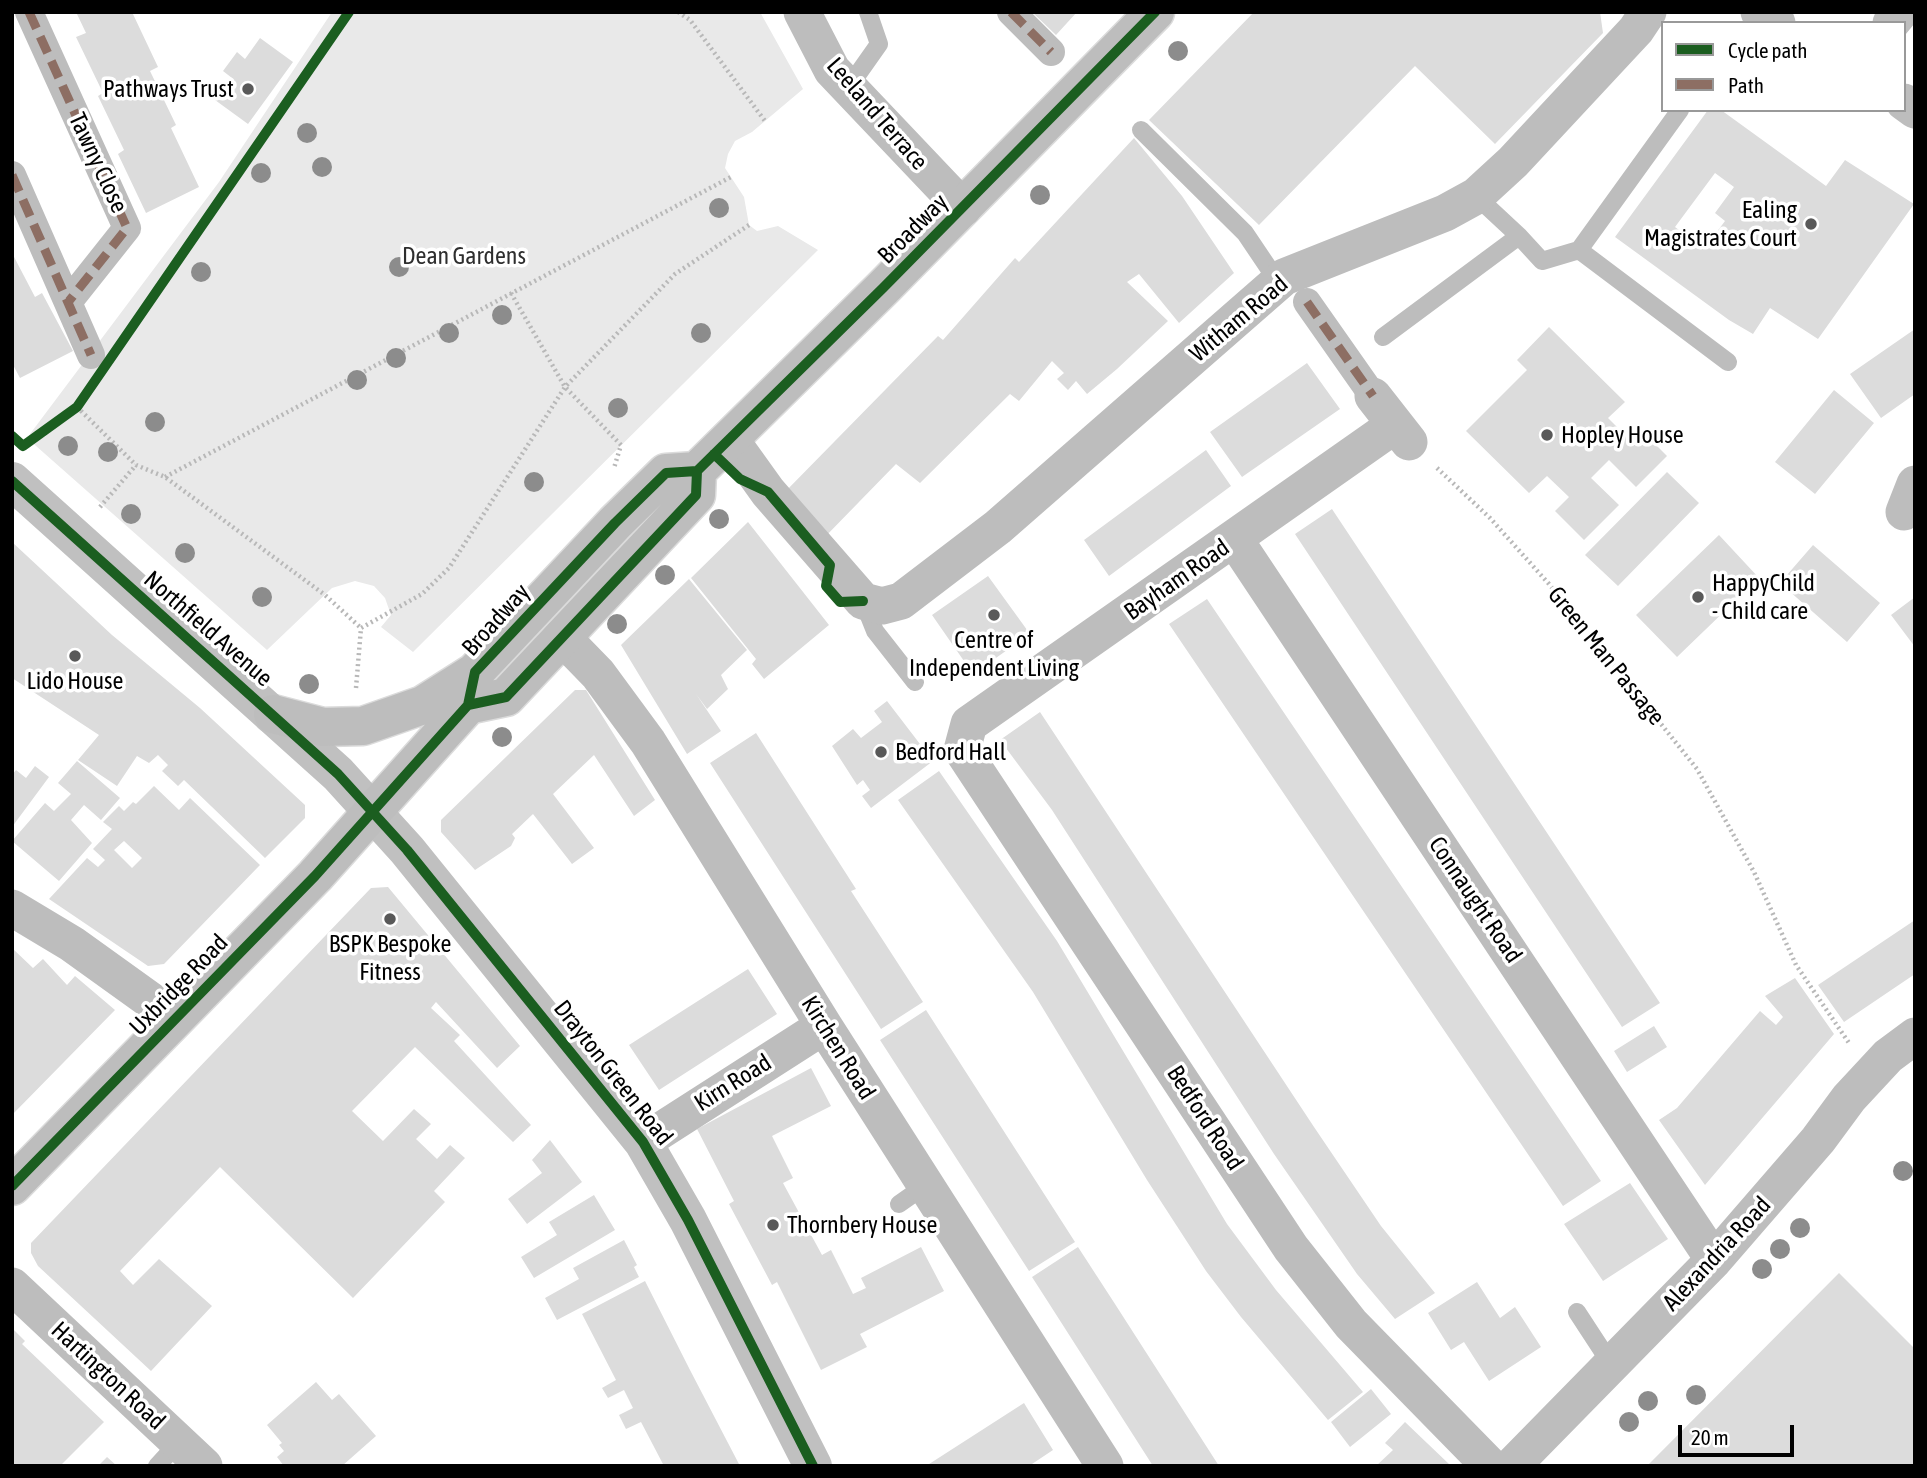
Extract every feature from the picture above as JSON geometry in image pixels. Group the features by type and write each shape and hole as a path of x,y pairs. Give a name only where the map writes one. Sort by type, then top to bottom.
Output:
{"main road":[{"name":"Broadway","path":"373,811 472,689 666,473 697,471 1155,12"},
{"path":"273,714 323,727 363,726 472,689 506,697 696,495 697,471"},
{"name":"Northfield Avenue","path":"12,481 273,714 373,811"},
{"name":"Uxbridge Road","path":"12,1186 315,876 373,811"},
{"name":"Drayton Green Road","path":"373,811 421,866 643,1142 688,1220 813,1466"}],"street":[{"name":"Tawny Close","path":"29,12 127,228 69,301"},
{"name":"Leeland Terrace","path":"802,12 832,71 962,208"},
{"path":"1011,12 1051,52"},
{"name":"Witham Road","path":"863,601 882,606 901,601 1296,284 1476,196 1542,131 1636,30 1648,12"},
{"path":"12,175 91,355"},
{"path":"1296,284 1373,396 1403,434"},
{"name":"Bayham Road","path":"964,739 969,724 1235,540 1403,434"},
{"path":"730,439 768,492 863,601"},
{"name":"Connaught Road","path":"1235,540 1714,1260"},
{"name":"Kirchen Road","path":"562,637 598,674 648,743 685,814 824,1026 912,1195 1104,1465"},
{"name":"Bedford Road","path":"964,739 962,750 1291,1248 1351,1324 1490,1466"},
{"path":"12,908 72,944 175,1018"},
{"name":"Kirn Road","path":"643,1142 824,1026"},
{"name":"Alexandria Road","path":"1512,1466 1714,1260 1818,1140 1849,1098 1888,1056 1913,1041"},
{"name":"Hartington Road","path":"12,1286 180,1458"}],"lane":[{"path":"848,88 879,44 868,12"},
{"path":"1476,196 1542,261 1579,250 1679,112"},
{"path":"1141,130 1296,284"},
{"path":"1383,337 1519,236"},
{"path":"1579,250 1728,362"},
{"path":"863,601 876,631 915,682"},
{"path":"1577,1312 1611,1364"}],"path":[{"path":"678,12 690,20 765,121"},
{"path":"165,477 731,177"},
{"path":"361,628 422,594 449,568 565,387 675,274 749,225"},
{"path":"511,293 565,387 621,445 611,478"},
{"path":"76,406 136,465 165,477 325,595 361,628"},
{"path":"96,513 136,465"},
{"path":"355,699 361,628"}],"green space":[{"name":"Dean Gardens","path":"332,12 760,12 803,89 752,132 735,141 725,168 744,197 749,225 757,231 778,226 818,250 413,652 381,627 391,615 385,598 374,586 355,581 332,588 267,650 27,438 219,182"}],"building":[{"path":"76,12 132,12 158,67 150,71 176,125 171,128 199,187 146,213 118,154 124,150 98,96 103,93 76,37 86,33"},
{"path":"1032,12 1077,12 1056,35"},
{"path":"1254,12 1600,12 1603,33 1495,144 1415,66 1259,225 1149,120"},
{"name":"Pathways Trust","path":"260,38 293,62 248,124 215,100 232,78 223,71 237,52 245,59"},
{"name":"Ealing Magistrates Court","path":"1707,112 1724,112 1826,186 1845,160 1914,204 1818,339 1770,308 1753,334 1729,320 1615,237","holes":["1715,173 1734,187 1715,213 1725,221 1704,249 1675,227"]},
{"path":"1134,138 1182,196 1234,273 1179,323 1139,274 1127,282 1168,321 1117,369 1087,394 1076,381 1068,390 1057,379 1064,373 1052,361 1019,401 1010,394 920,483 896,464 821,541 782,495 938,336 943,340 1015,258 1019,262"},
{"path":"12,253 35,297 42,293 73,351 20,378 12,363"},
{"name":"Hopley House","path":"1549,327 1625,402 1608,418 1628,438 1639,428 1667,456 1636,487 1609,460 1591,478 1619,505 1584,540 1555,511 1569,497 1547,476 1529,493 1466,431 1527,370 1517,360"},
{"path":"1915,329 1915,394 1881,418 1850,374"},
{"path":"1307,363 1340,409 1242,477 1210,432"},
{"path":"1834,390 1874,423 1815,494 1775,462"},
{"path":"1206,450 1231,486 1109,576 1084,540"},
{"path":"1667,472 1699,503 1618,586 1585,555"},
{"path":"1332,509 1660,1003 1622,1027 1295,534"},
{"path":"748,522 829,625 764,679 752,664 756,659 691,578"},
{"name":"HappyChild - Child care","path":"1719,535 1759,578 1677,657 1636,615"},
{"name":"Lido House","path":"12,542 112,635 200,708 305,805 305,818 265,858 184,780 178,786 162,771 168,765 158,755 149,763 137,756 117,786 78,760 99,735 12,678"},
{"path":"1813,545 1880,603 1847,642 1780,583"},
{"path":"988,576 1030,634 973,674 932,615"},
{"path":"689,579 747,650 721,675 728,689 707,709 696,694 721,731 687,754 621,645"},
{"path":"1915,597 1915,647 1891,615"},
{"path":"1207,599 1601,1181 1563,1206 1169,624"},
{"path":"575,690 586,690 655,800 634,816 594,755 553,794 594,848 572,864 533,814 512,834 515,838 511,846 475,870 441,832 441,820"},
{"name":"Bedford Hall","path":"887,701 933,761 871,808 862,796 870,790 863,780 857,785 832,746 853,729 861,738 882,722 874,711"},
{"path":"1040,712 1381,1226 1435,1293 1395,1319 1357,1274 1274,1154 1052,810 1000,740"},
{"path":"756,733 856,889 851,891 923,1002 881,1029 710,763"},
{"path":"77,761 120,798 101,820 84,805 71,820 92,843 59,881 12,841 45,803 54,811 71,794 58,783"},
{"path":"35,766 49,777 12,827 12,775 16,770 26,778"},
{"path":"939,771 1057,941 1227,1224 1276,1290 1363,1392 1328,1420 1206,1271 1147,1180 1033,992 898,800"},
{"path":"154,786 179,810 190,798 260,865 164,964 148,966 49,899 87,858 98,867 105,860 93,849 112,829 103,822 119,806 124,811 133,802 136,804","holes":["124,841 142,858 132,868 114,850"]},
{"path":"388,887 520,1046 497,1068 436,1002 431,1008 460,1035 454,1041 531,1125 513,1142 415,1047 352,1111 383,1141 414,1109 431,1124 416,1139 437,1159 450,1145 465,1158 434,1191 445,1202 353,1298 220,1167 120,1271 133,1285 159,1259 212,1306 151,1371 38,1266 31,1253 31,1243 371,888"},
{"path":"1915,920 1915,974 1844,1022 1818,985"},
{"path":"12,948 33,968 43,959 67,985 75,976 115,1010 12,1115"},
{"path":"748,969 777,1014 659,1090 629,1045"},
{"path":"1795,978 1834,1034 1705,1185 1659,1120 1677,1108 1760,1011 1776,1025 1783,1017 1765,996"},
{"path":"926,1010 1075,1242 1029,1271 880,1040"},
{"path":"1654,1026 1667,1047 1627,1072 1614,1051"},
{"name":"Thornbery House","path":"811,1068 831,1106 772,1136 793,1178 783,1183 822,1255 831,1250 853,1294 866,1288 861,1278 921,1247 944,1291 860,1334 867,1347 821,1370 777,1282 772,1285 729,1204 734,1201 697,1129"},
{"path":"550,1140 582,1182 527,1224 508,1199 542,1173 532,1160"},
{"path":"1630,1183 1668,1239 1603,1281 1564,1224"},
{"path":"594,1195 615,1230 534,1278 521,1257 557,1235 549,1222"},
{"path":"624,1240 637,1265 634,1267 639,1277 557,1320 545,1298 579,1279 573,1268"},
{"path":"1078,1247 1219,1466 1153,1466 1032,1277"},
{"path":"1839,1273 1915,1349 1915,1466 1647,1466"},
{"path":"645,1281 740,1466 664,1466 641,1422 626,1429 619,1415 633,1408 624,1390 608,1398 602,1388 616,1380 582,1314"},
{"path":"1477,1282 1500,1318 1515,1307 1541,1347 1489,1381 1464,1342 1451,1350 1428,1313"},
{"path":"12,1328 25,1341 22,1344 104,1422 60,1466 12,1466"},
{"path":"316,1382 332,1400 339,1394 376,1436 342,1466 284,1466 277,1457 284,1451 279,1445 282,1443 267,1425"},
{"path":"1371,1389 1391,1414 1350,1447 1331,1422"},
{"path":"1024,1403 1053,1450 1029,1466 926,1466"},
{"path":"1405,1422 1449,1464 1447,1466 1376,1466 1393,1450 1385,1443"},
{"path":"107,1457 117,1466 98,1466"}],"marked path":[{"path":"29,12 127,228 69,301"},
{"path":"1011,12 1051,52"},
{"path":"12,175 91,355"},
{"path":"1307,302 1373,396"}],"cycle path":[{"path":"12,436 23,446 77,407 349,12"},
{"path":"468,705 506,697 696,495 697,471 883,288 1155,12"},
{"path":"714,454 740,479 768,492 830,565 826,586 840,602 863,601"},
{"path":"12,1186 315,876 468,705 475,672 615,523 666,473 697,471"},
{"path":"12,481 338,774 407,850 643,1142 688,1220 813,1466"}],"place":[{"name":"Pathways Trust","path":"248,89"},
{"name":"Ealing Magistrates Court","path":"1811,224"},
{"name":"Hopley House","path":"1547,435"},
{"name":"HappyChild - Child care","path":"1698,597"},
{"name":"Centre of Independent Living","path":"994,615"},
{"name":"Lido House","path":"75,656"},
{"name":"Bedford Hall","path":"881,752"},
{"name":"BSPK Bespoke Fitness","path":"390,919"},
{"name":"Thornbery House","path":"773,1225"}]}
